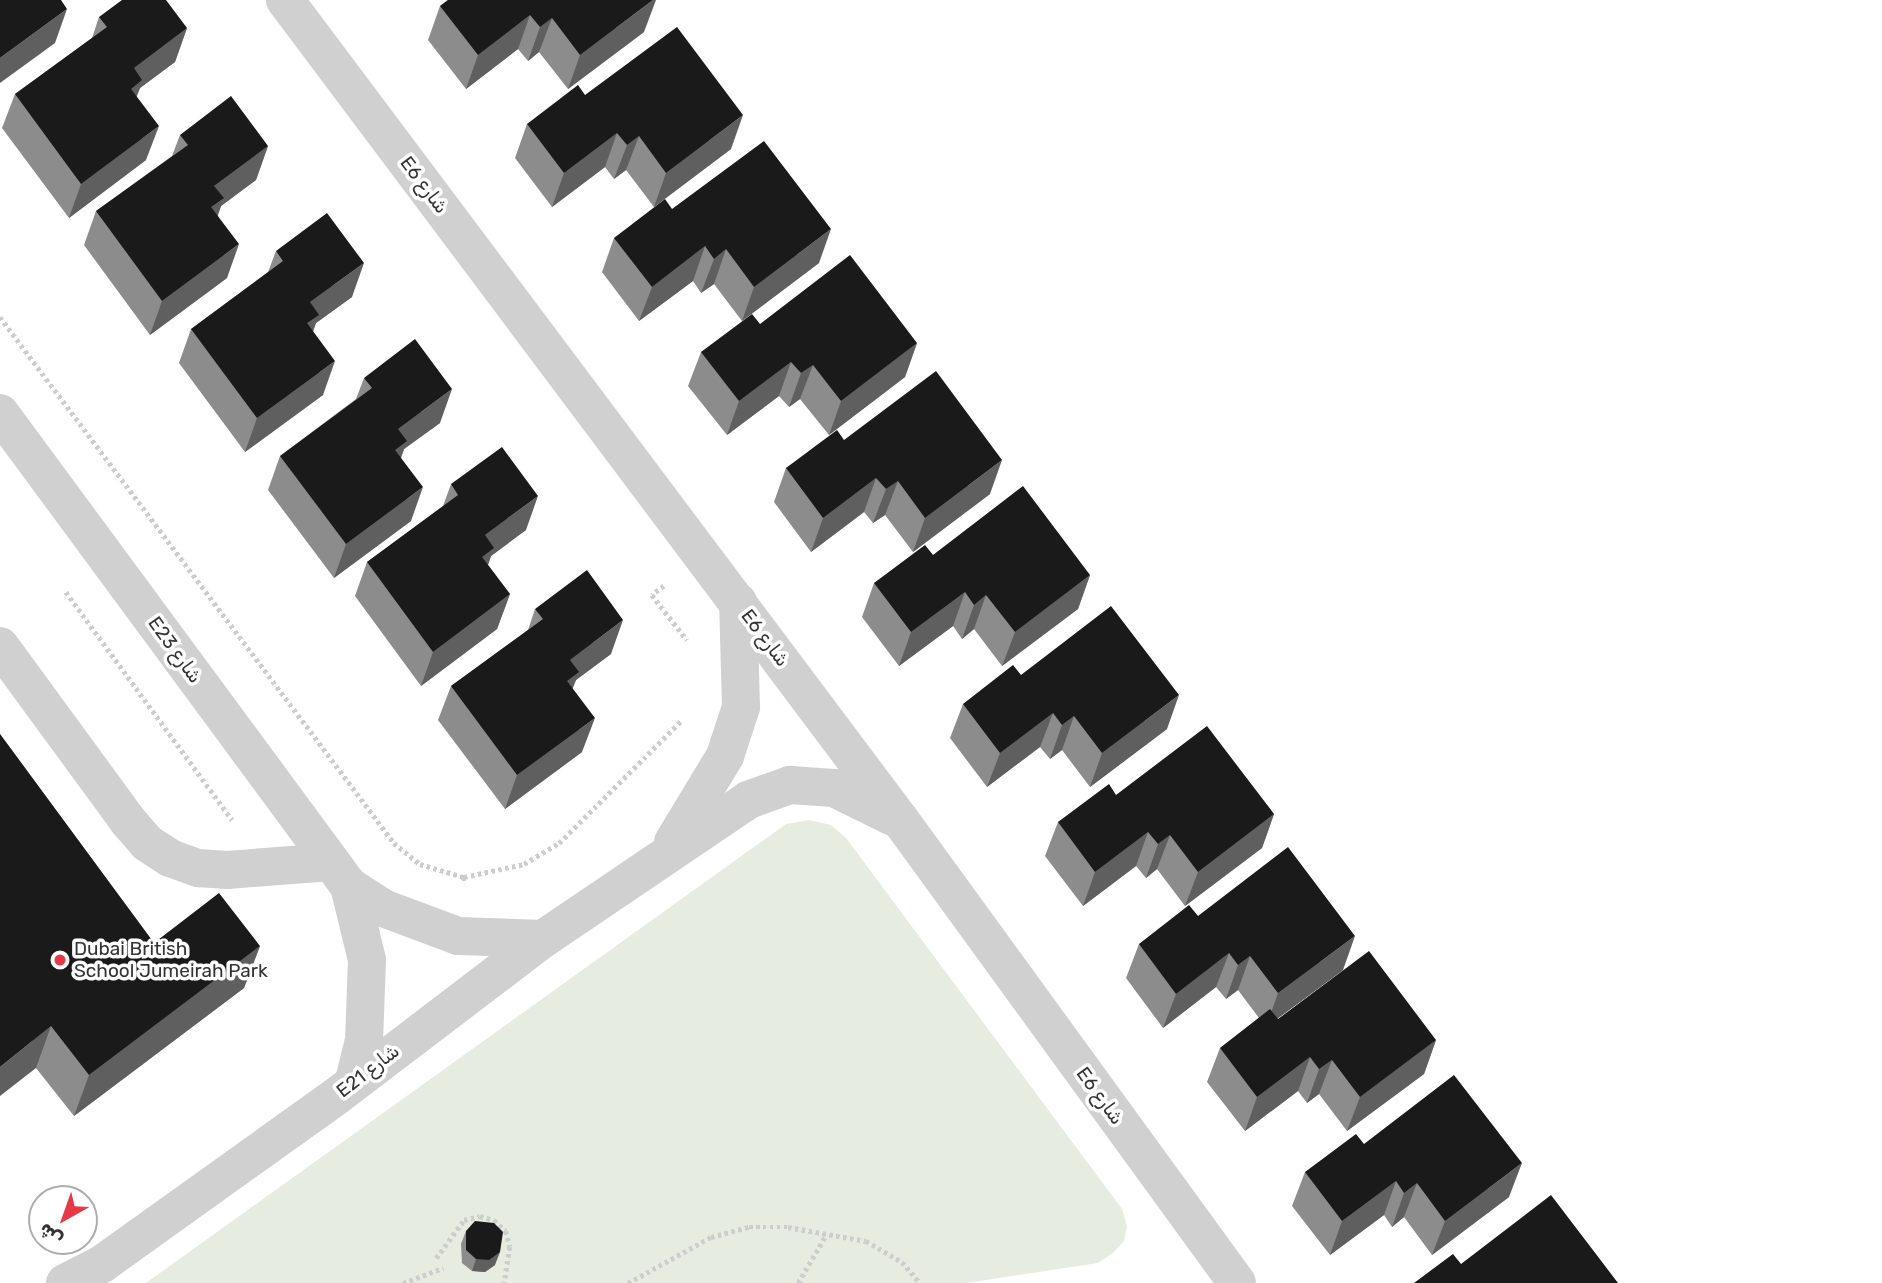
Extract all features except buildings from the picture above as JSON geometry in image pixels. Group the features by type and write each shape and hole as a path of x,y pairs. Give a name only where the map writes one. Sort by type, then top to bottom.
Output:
{"street":[{"name":"E6 شارع","path":"285,0 901,821 1235,1283"},
{"name":"E23 شارع","path":"0,413 340,874 419,925 457,936 501,941 543,939"},
{"name":"E21 شارع","path":"666,852 725,756 741,707 738,602"},
{"path":"0,646 147,843 170,858 198,868 266,866 340,874"},
{"name":"E21 شارع","path":"65,1283 102,1264 354,1081 543,939 666,852 748,800 790,785 834,788 901,821"},
{"name":"E23 شارع","path":"340,874 367,973 364,1040 354,1081"}],"path":[{"path":"0,317 394,843 420,864 464,877 524,864 559,842 689,711"},
{"path":"694,649 652,595 702,556"},
{"path":"64,590 266,866"},
{"path":"457,936 464,877"},
{"path":"436,1258 464,1220 480,1216 494,1220 506,1231 509,1247 503,1283"},
{"path":"628,1283 712,1237 749,1227 788,1227 826,1236 866,1241 902,1262 920,1283"},
{"path":"798,1283 826,1236"},
{"path":"403,1283 443,1268"}],"shaded area":[{"path":"809,820 831,825 846,838 1122,1209 1127,1226 1124,1241 1113,1253 1098,1263 966,1283 146,1283 786,824"}],"place":[{"name":"Dubai British School Jumeirah Park","path":"60,960"}]}
